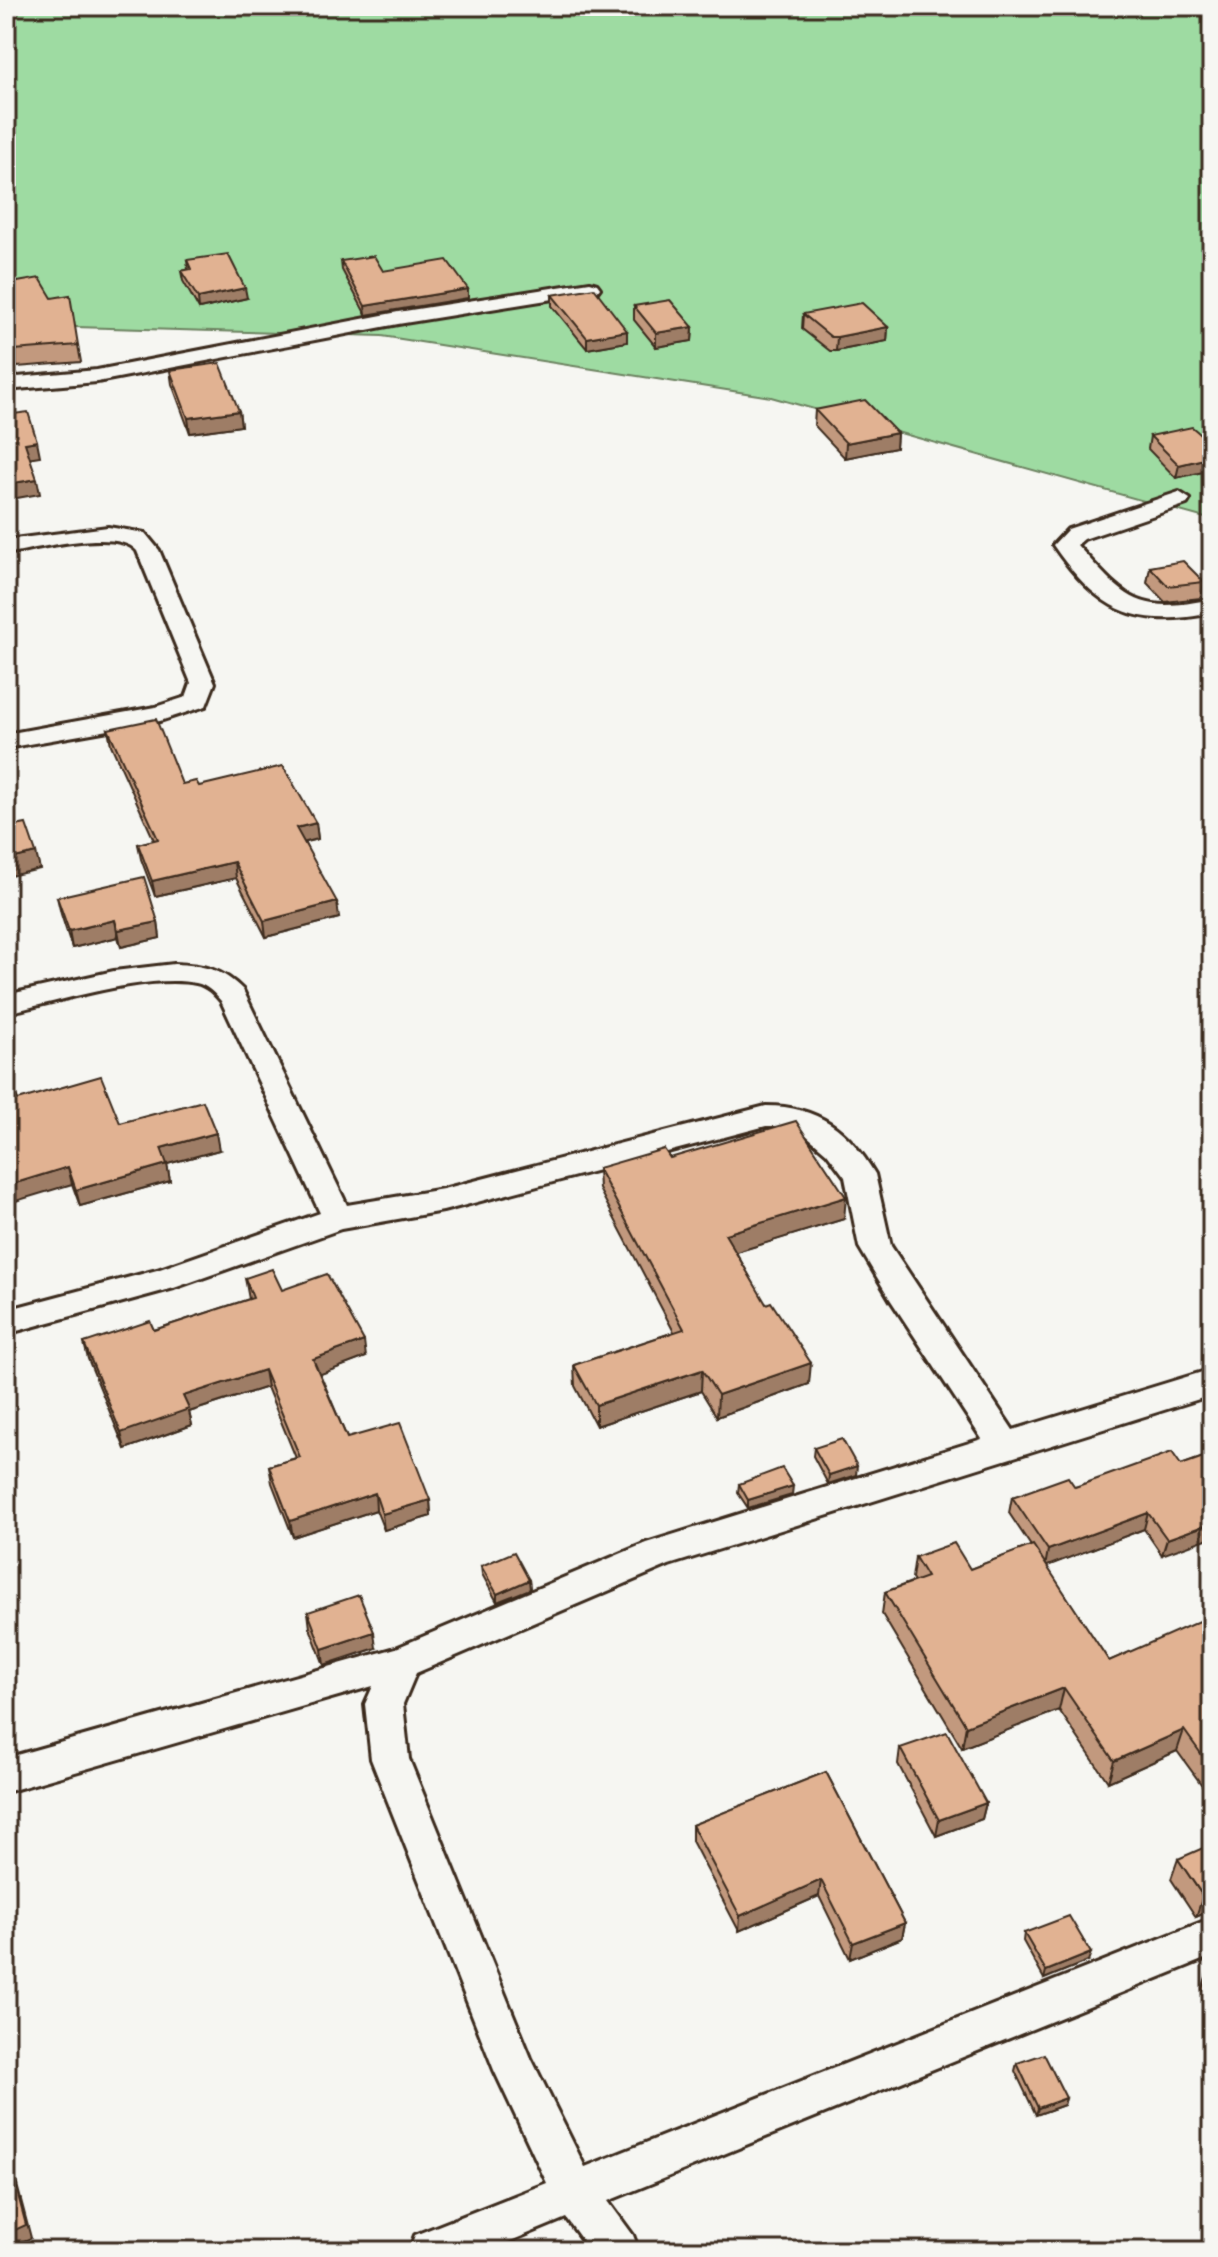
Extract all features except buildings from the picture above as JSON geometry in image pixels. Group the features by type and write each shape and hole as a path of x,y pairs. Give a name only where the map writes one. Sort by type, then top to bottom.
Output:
{"street":[{"path":"6,384 97,376 384,320 590,288"},
{"path":"1179,499 1076,534 1064,545 1121,606 1146,613 1182,614 1212,606"},
{"path":"6,547 67,537 120,534 138,537 148,550 203,683 197,701 160,714 6,741"},
{"path":"6,1004 162,972 188,971 215,979 233,997 338,1218"},
{"path":"6,1322 163,1280 338,1218 443,1200 766,1116 792,1116 817,1128 860,1174 875,1247 1005,1446"},
{"path":"6,1775 402,1662 659,1553 1212,1382"},
{"path":"402,1662 384,1704 390,1759 515,2070 574,2192 617,2251"},
{"path":"431,2251 1212,1937"}],"green space":[{"path":"6,6 1212,6 1212,520 771,397 382,336 6,325"}]}
